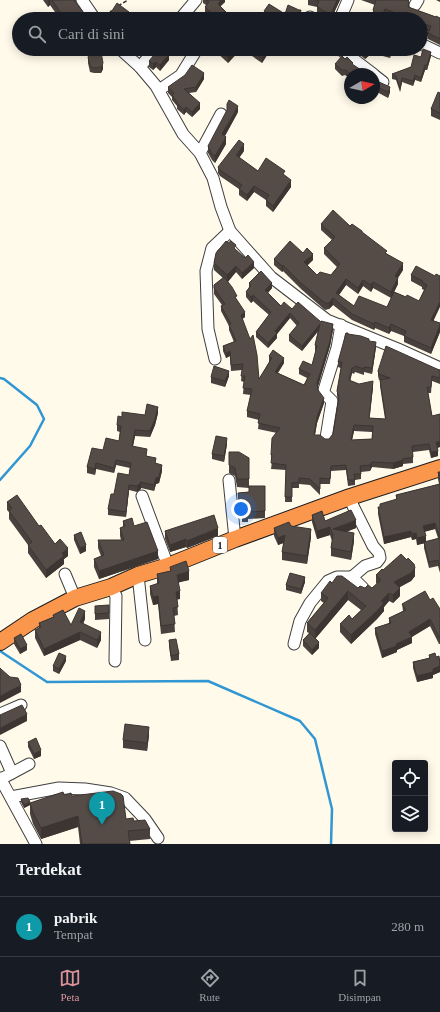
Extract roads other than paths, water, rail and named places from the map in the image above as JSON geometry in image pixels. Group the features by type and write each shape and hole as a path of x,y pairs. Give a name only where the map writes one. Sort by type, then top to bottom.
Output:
{"highway":[{"name":"1","path":"3,640 33,620 75,598 138,575 168,566 235,538 350,497 440,468"}],"street":[{"path":"82,0 90,12"},
{"path":"186,12 196,0"},
{"path":"345,12 348,0"},
{"path":"428,47 440,52"},
{"path":"128,56 140,67 159,90 183,134 200,153 213,178 221,207 230,231 271,277 321,317 440,368"},
{"path":"140,67 149,56"},
{"path":"159,90 181,75 193,56"},
{"path":"349,56 364,68"},
{"path":"200,153 221,114"},
{"path":"216,359 208,329 206,271 212,248 230,231"},
{"path":"326,438 332,401 324,393 324,390 337,348 341,325"},
{"path":"229,480 235,538"},
{"path":"142,496 168,566"},
{"path":"350,497 373,546 379,553 380,558 377,562 365,566 352,578"},
{"path":"65,574 75,598"},
{"path":"138,575 145,640"},
{"path":"294,644 300,622 310,603 328,581 337,577 352,578 363,588"},
{"path":"111,586 116,596 115,661"},
{"path":"0,714 21,705"},
{"path":"0,746 12,773"},
{"path":"29,764 0,779 36,844"},
{"path":"11,797 59,788 85,788 111,793 125,798 145,819 158,838"}],"waterway":[{"path":"0,378 4,379 37,405 44,419 30,446 0,480"},
{"path":"0,651 47,682 208,681 300,721 315,739 332,809 331,844"}],"place":[{"name":"pabrik","path":"102,825"}]}
